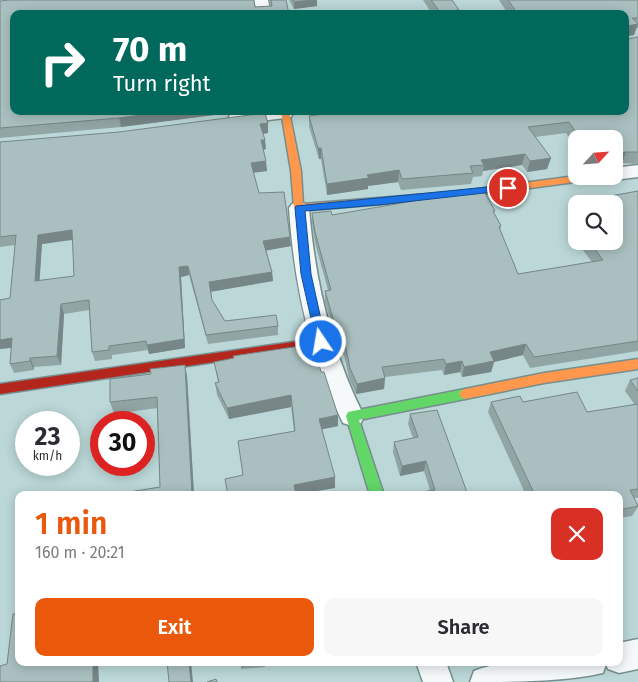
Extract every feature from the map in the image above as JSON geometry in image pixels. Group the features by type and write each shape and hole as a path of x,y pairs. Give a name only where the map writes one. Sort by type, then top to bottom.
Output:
{"street":[{"path":"216,122 264,115"},
{"path":"286,115 296,158 306,274 321,342 340,395 352,416 377,491"},
{"path":"623,173 638,171"},
{"path":"300,208 454,195 568,180"},
{"path":"0,389 321,342"},
{"path":"352,416 544,378 638,364"},
{"path":"623,657 638,654"},
{"path":"432,666 438,682"},
{"path":"485,682 571,666"}],"building":[{"path":"254,0 255,7 272,6 271,0 286,0 288,10 10,10 10,115 141,115 0,128 0,1"},
{"path":"293,0 313,0 294,2"},
{"path":"431,0 452,0 459,10 438,10"},
{"path":"508,0 638,0 638,18 632,18 638,24 629,26 629,10 515,10"},
{"path":"638,37 638,152 623,152 623,130 575,130 569,122 528,127 551,158 530,161 525,154 481,160 484,165 470,166 473,173 402,179 399,170 367,175 369,178 327,184 321,148 318,148 309,116 629,115 629,39"},
{"path":"250,115 266,115 268,123 260,124 265,140 261,140 266,161 251,163 259,193 284,192 290,237 263,241 272,272 209,282 212,300 225,321 276,315 278,326 206,335 188,266 179,267 184,339 147,345 146,341 109,346 109,350 92,352 89,300 61,304 57,356 30,358 30,361 10,364 12,338 0,340 0,300 10,298 16,235 0,237 0,142 119,132","holes":["72,230 74,276 35,281 38,235"]},
{"path":"483,189 495,211 493,211 501,226 499,227 518,274 603,260 596,250 623,250 623,195 616,195 638,191 638,341 534,357 526,344 490,352 494,361 464,367 462,361 446,364 444,359 382,367 385,378 357,384 350,368 345,344 340,342 325,291 331,290 315,232 312,213 331,211 332,215"},
{"path":"314,344 321,372 324,372 338,415 319,419 335,477 294,485 295,491 227,491 225,479 243,475 238,441 295,431 291,395 227,408 215,383 219,382 214,362 234,358 233,356"},
{"path":"185,365 192,491 135,491 160,487 157,397 110,402 110,379 151,374 150,369"},
{"path":"638,378 638,391 630,380"},
{"path":"577,392 587,412 638,404 638,489 630,490 638,506 623,509 623,491 533,491 491,402 520,396 523,402"},
{"path":"437,410 467,491 429,491 435,490 426,461 402,466 394,442 418,437 410,414"},
{"path":"13,614 15,614 15,666 93,666 93,682 0,682 0,666 7,664"},
{"path":"167,666 189,666 191,682 169,682"}],"traffic: fast":[{"path":"376,491 352,416 465,394"}],"traffic: slow":[{"path":"286,115 296,171 299,208 454,195 568,180"},
{"path":"465,394 544,378 638,364"}],"traffic: jam":[{"path":"0,389 321,342"}],"route":[{"path":"321,342 306,274 302,247 300,208 454,195 508,188"}]}
